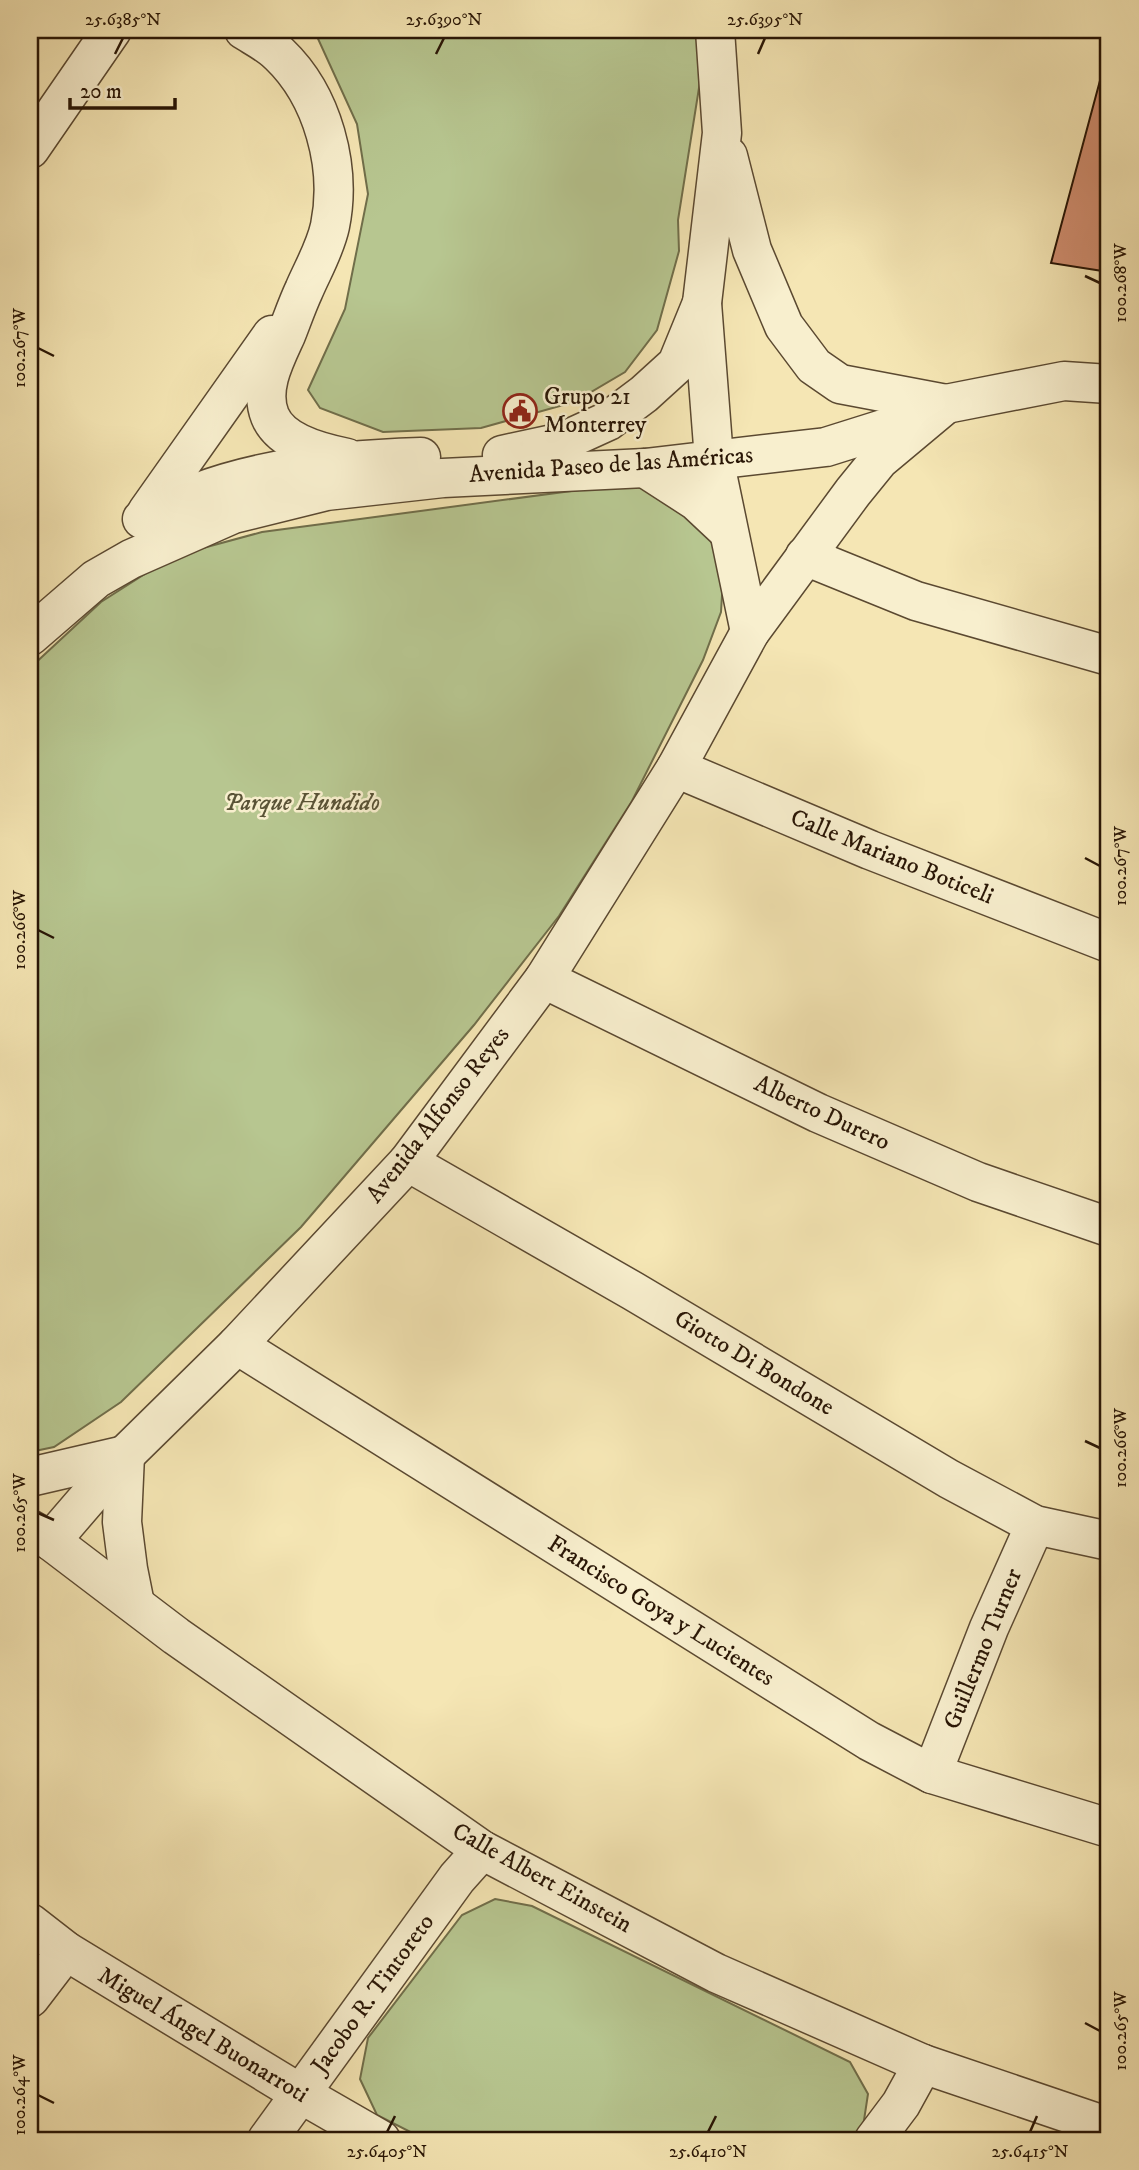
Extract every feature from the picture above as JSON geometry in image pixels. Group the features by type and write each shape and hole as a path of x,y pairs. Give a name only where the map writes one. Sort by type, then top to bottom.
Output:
{"street":[{"path":"30,149 112,30"},
{"path":"244,30 279,53 308,90 326,135 332,164 334,198 330,226 323,251 272,366 266,398 270,415 276,426 295,440 333,455 354,459"},
{"path":"715,30 722,133 752,250 785,326 814,366 840,384 946,404"},
{"path":"722,133 702,303 714,459 750,632"},
{"path":"96,579 142,519 303,291"},
{"name":"Avenida Paseo de las Américas","path":"225,500 257,475 354,459 506,455 562,442 608,421 644,394 677,364 702,303"},
{"name":"Avenida Paseo de las Américas","path":"225,500 456,477 645,468 826,447 895,425 946,404 1064,381 1109,384"},
{"name":"Avenida Alfonso Reyes","path":"40,1535 237,1345 408,1162 544,979 676,768 750,632 879,460 946,404"},
{"path":"210,424 209,455 225,500"},
{"path":"645,468 695,501 728,531"},
{"path":"142,519 171,502 225,500"},
{"path":"30,636 96,579 225,500"},
{"path":"805,556 916,601 1109,656"},
{"name":"Calle Mariano Boticeli","path":"676,768 870,850 1109,943"},
{"name":"Alberto Durero","path":"544,979 818,1113 978,1182 1109,1227"},
{"name":"Giotto Di Bondone","path":"408,1162 633,1291 949,1479 1035,1525 1109,1541"},
{"name":"Francisco Goya y Lucientes","path":"237,1345 869,1741 932,1774 1109,1828"},
{"path":"30,1476 125,1455 122,1522 135,1604"},
{"name":"Guillermo Turner","path":"932,1774 989,1628 1035,1525"},
{"name":"Calle Albert Einstein","path":"40,1535 176,1636 482,1850 716,1973 923,2064 1109,2127"},
{"name":"Jacobo R. Tintoreto","path":"267,2140 457,1878 482,1850"},
{"name":"Miguel Ángel Buonarroti","path":"30,1923 66,1951 300,2094 381,2140"},
{"path":"30,1998 66,1951"},
{"path":"874,2140 901,2104 923,2064"}],"green space":[{"path":"314,30 695,30 702,69 678,220 679,251 657,330 625,372 574,402 481,428 383,432 320,408 308,390 345,309 368,194 357,124"},
{"name":"Parque Hundido","path":"639,482 711,528 724,563 721,612 703,660 632,801 559,916 474,1025 301,1227 121,1402 54,1447 30,1452 30,668 101,602 148,572 192,551 262,532"},
{"path":"495,1899 532,1906 850,2062 868,2094 861,2140 426,2140 377,2115 360,2079 368,2038 462,1915"}],"building":[{"path":"1109,47 1109,272 1051,263"}],"place":[{"name":"Grupo 21 Monterrey","path":"520,411"}]}
